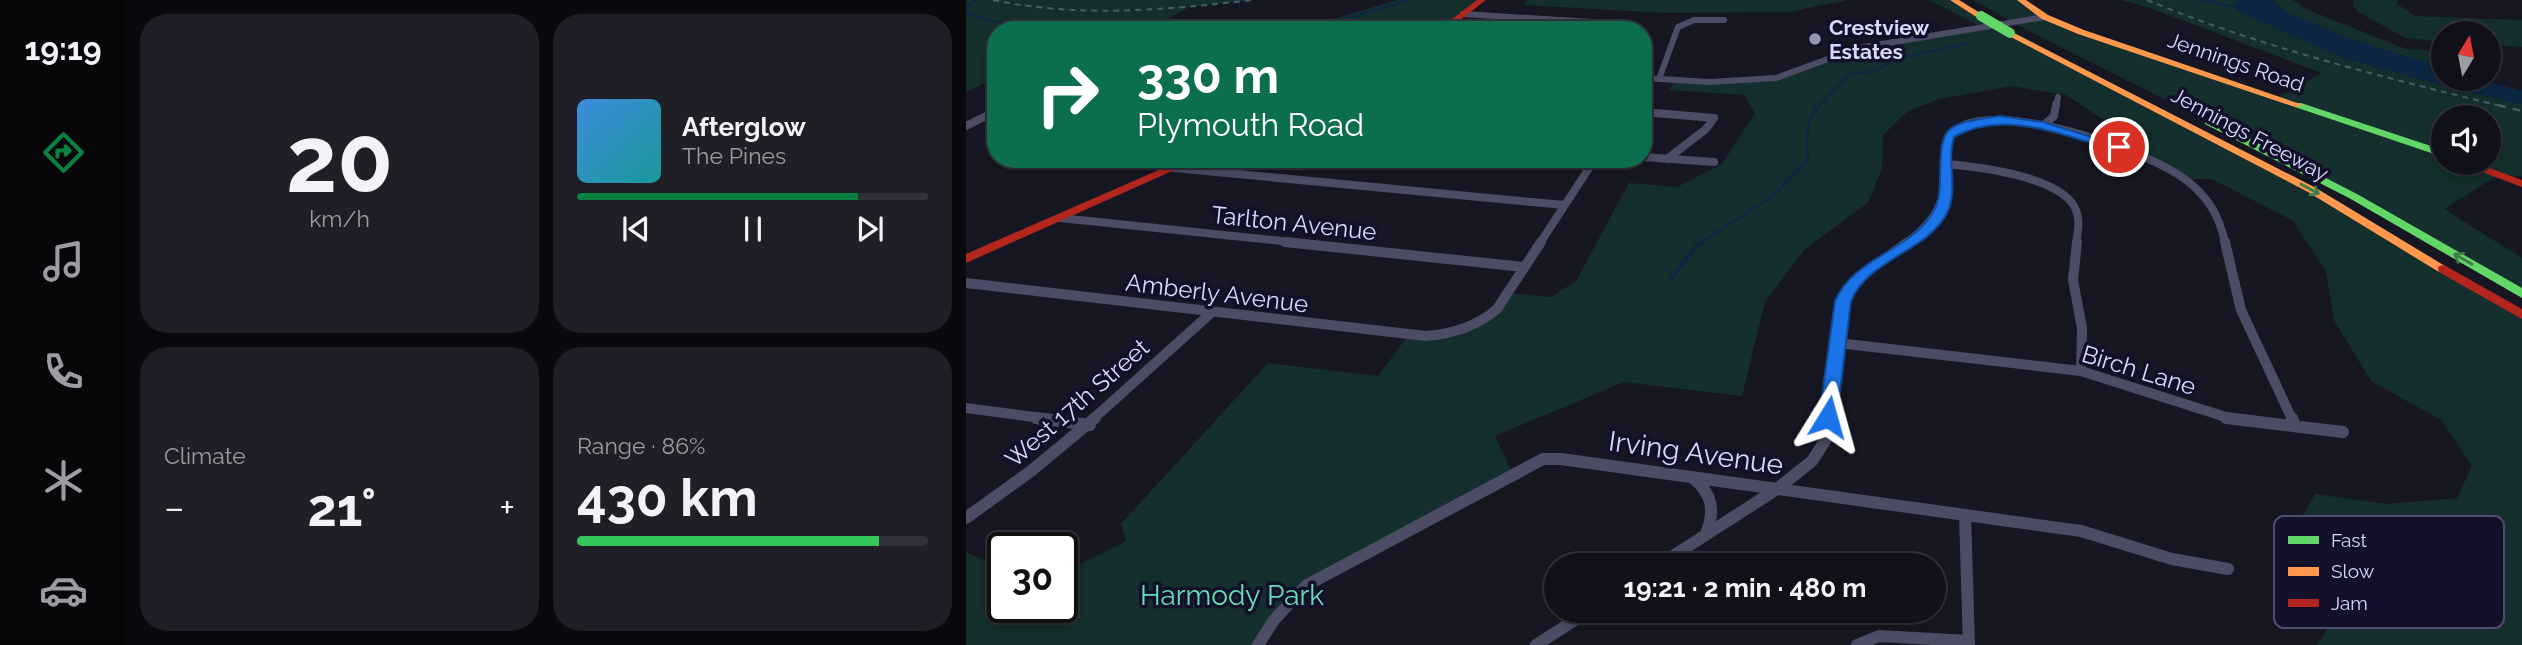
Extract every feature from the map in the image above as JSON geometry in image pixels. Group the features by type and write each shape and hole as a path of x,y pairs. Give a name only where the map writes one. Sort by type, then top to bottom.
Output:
{"main road":[{"path":"1454,21 1482,0"},
{"name":"Jennings Freeway","path":"1954,0 1989,15 2312,190 2418,250 2522,315"},
{"name":"Jennings Freeway","path":"1973,0 1989,15"},
{"name":"Jennings Road","path":"2021,0 2045,17 2101,39 2431,150"},
{"name":"Jennings Freeway","path":"2019,32 2353,196 2522,294"},
{"path":"966,259 1174,168"},
{"path":"2498,175 2522,184"}],"street":[{"path":"1463,14 1577,21"},
{"path":"1652,79 1741,82 1776,78 1858,48 2045,17"},
{"path":"1658,79 1678,27 1684,22 1696,20 1724,20"},
{"path":"2043,125 2054,116 2058,97"},
{"path":"1652,113 1714,118 1706,129 1667,159"},
{"path":"966,126 987,116"},
{"path":"1677,553 1777,489 1812,461 1825,441 1843,301 1847,291 1863,274 1926,230 1940,213 1946,194 1946,141 1949,135 1969,124 1999,120 2043,125 2119,147 2169,168 2214,208 2220,220 2241,310 2295,425"},
{"path":"1652,158 1714,162"},
{"path":"1947,164 1977,166 2024,180 2064,195 2073,204 2078,214 2073,278 2082,328 2081,371"},
{"path":"1174,168 1564,205"},
{"path":"1524,267 1589,168"},
{"name":"Tarlton Avenue","path":"1060,218 1524,267"},
{"name":"Amberly Avenue","path":"966,283 1414,337 1440,337 1463,331 1487,319 1497,309 1524,267"},
{"name":"West 17th Street","path":"966,519 1090,425 1211,313"},
{"name":"Birch Lane","path":"1838,344 2081,371 2238,421 2343,432"},
{"path":"966,408 1090,425"},
{"name":"Irving Avenue","path":"1258,645 1274,620 1307,585 1543,459 1561,458 2081,531 2172,559 2228,569"},
{"path":"1691,477 1708,490 1711,497 1713,518 1706,534"},
{"path":"1857,645 1879,636 1969,643 1965,515"},
{"path":"1536,645 1570,623"}],"green space":[{"path":"966,0 1252,0 1189,7 1168,19 1175,21 987,21 987,82 966,92"},
{"path":"1397,0 1482,0 1454,21 1327,21"},
{"path":"1528,0 1847,0 1787,12 1667,13 1523,5"},
{"name":"Harmody Park","path":"1929,0 1954,0 2267,166 2522,315 2522,645 2317,645 2328,628 2504,628 2504,516 2302,516 2315,494 2387,504 2457,498 2472,466 2441,420 2371,381 2334,320 2326,271 2292,220 2212,179 2184,179 2106,143 2119,130 2066,95 2012,86 1939,99 1907,112 1883,135 1882,168 1868,203 1804,250 1765,302 1742,396 1624,382 1495,436 1512,473 1307,585 1258,645 966,645 966,552 987,561 987,623 1078,623 1078,565 1126,541 1121,524 1268,363 1378,376 1407,337 1487,319 1507,293 1551,297 1576,281 1629,183 1677,187 1722,164 1755,113 1744,95 1669,90 1675,80 1776,78 1858,48 1982,27"},
{"path":"1973,0 2021,0 2045,17 2277,98 2322,73 2122,0 2235,0 2274,27 2344,58 2431,82 2431,91 2464,91 2522,104 2522,176 2498,175 2444,209 2522,258 2522,294 2273,154"},
{"path":"2273,0 2293,0 2306,9 2406,49 2428,50 2431,52 2431,64 2350,39 2285,12"},
{"path":"2353,0 2398,0 2397,4 2415,16 2522,20 2522,47 2501,46 2501,21 2431,21 2431,41 2405,38 2354,7"}],"water":[{"path":"2235,0 2273,0 2285,12 2350,39 2431,64 2431,82 2344,58 2239,12 2233,7 2237,3"},
{"path":"2501,85 2522,91 2522,104 2464,91 2501,91"}],"waterway":[{"path":"966,7 977,0"},
{"path":"1338,21 1410,0"},
{"path":"2203,0 2235,7"},
{"path":"966,10 968,14 994,21"},
{"path":"1818,107 1850,74 1876,71 1895,59 1970,43"},
{"path":"1700,243 1776,194 1808,158 1809,123 1820,105"},
{"path":"1671,279 1696,246 1703,242"}],"railway":[{"path":"993,0 1026,6 1090,11 1187,7 1252,0"},
{"path":"2147,0 2279,47 2505,107"},
{"path":"2501,106 2522,111"}],"traffic: fast":[{"path":"1981,16 2010,33"},
{"path":"2298,105 2431,150"},
{"path":"2209,122 2353,196 2522,294"}],"traffic: slow":[{"path":"1954,0 1981,16"},
{"path":"2021,0 2045,17 2081,32 2298,105"},
{"path":"2010,33 2312,190 2444,269"}],"traffic: jam":[{"path":"1454,21 1482,0"},
{"path":"966,259 1173,168"},
{"path":"2498,175 2522,184"},
{"path":"2444,269 2522,315"}],"place":[{"name":"Crestview Estates","path":"1815,39"}],"route":[{"path":"1828,417 1843,301 1847,291 1863,274 1926,230 1940,213 1946,194 1946,141 1949,135 1969,124 1983,121 2018,121 2043,125 2119,147"}]}
